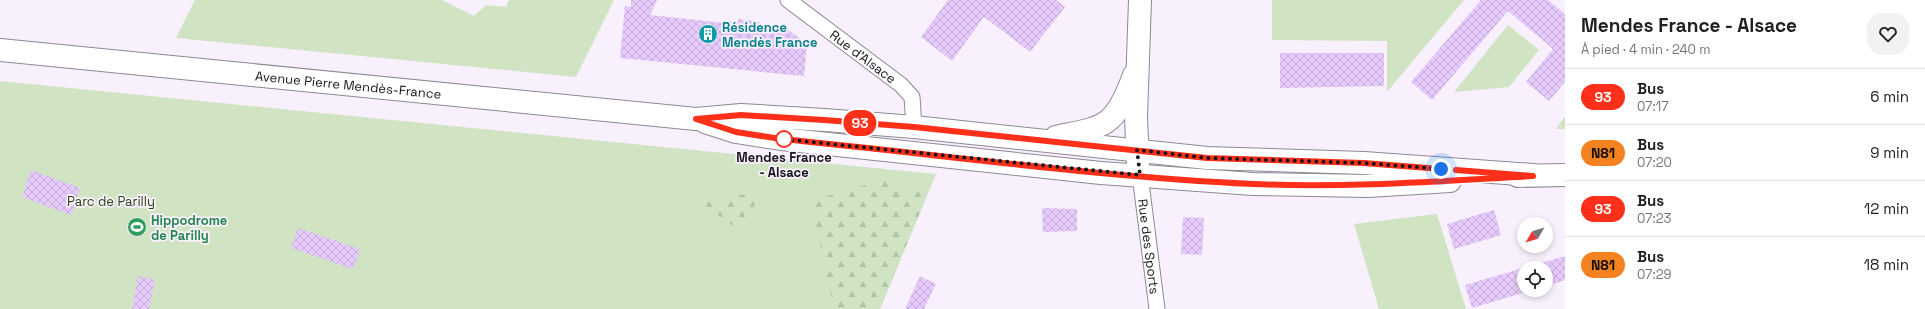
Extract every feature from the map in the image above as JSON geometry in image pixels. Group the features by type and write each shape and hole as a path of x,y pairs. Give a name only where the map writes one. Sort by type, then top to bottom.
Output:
{"main road":[{"path":"1138,162 1137,69 1140,0"},
{"name":"Avenue Pierre Mendès-France","path":"0,50 738,123"},
{"path":"1044,140 1091,129 1109,120 1128,89 1137,69"},
{"path":"738,123 914,127 1044,140 1138,162"},
{"path":"738,123 781,139 1138,162 1207,158 1364,163 1533,176 1565,175"}],"street":[{"name":"Rue d'Alsace","path":"788,0 901,85 912,97 914,127"},
{"name":"Rue des Sports","path":"1138,162 1157,309"}],"green space":[{"path":"195,0 442,0 474,16 486,5 506,7 509,0 614,0 576,77 176,38"},
{"path":"1272,0 1464,0 1387,92 1387,41 1272,40"},
{"path":"1508,25 1539,50 1509,87 1454,92"},
{"name":"Parc de Parilly","path":"0,81 936,174 880,309 0,309"},
{"path":"1565,116 1565,129 1556,129"},
{"path":"883,180 928,193 880,309 834,309 811,201"},
{"path":"747,194 754,201 755,211 742,229 736,228 699,201"},
{"path":"1437,214 1466,309 1379,309 1354,224"}],"building":[{"name":"Résidence Mendès France","path":"631,0 657,0 650,15 724,23 724,21 738,22 738,19 759,22 759,26 787,29 807,44 804,76 620,58 625,6 631,7"},
{"path":"948,0 1056,0 1065,7 1030,52 984,17 952,61 921,37"},
{"path":"1481,0 1548,0 1565,14 1565,82 1549,101 1526,82 1553,49 1508,11 1432,100 1411,82"},
{"path":"1280,53 1384,53 1384,86 1280,88"},
{"path":"31,170 80,188 71,215 22,197"},
{"path":"1042,208 1077,209 1077,231 1043,232"},
{"path":"1494,210 1501,235 1454,249 1447,224"},
{"path":"1183,217 1204,218 1202,255 1181,254"},
{"path":"298,228 360,249 353,269 291,248"},
{"path":"1565,256 1565,280 1553,284 1553,261 1548,261"},
{"path":"1517,270 1517,295 1472,308 1465,285"},
{"path":"138,276 155,280 149,309 132,309"},
{"path":"920,276 936,284 924,309 905,309"}],"bus line":[{"name":"93","path":"1441,169 1364,163 1207,158 914,127 824,120 741,115 696,119 736,132 781,139 1101,172 1253,184 1368,186 1533,176 1456,170"}],"place":[{"name":"Résidence Mendès France","path":"708,34"},
{"name":"Mendes France - Alsace","path":"784,139"},
{"name":"Hippodrome de Parilly","path":"137,227"}],"route":[{"path":"784,139 781,139 1140,175 1137,150 1207,158 1364,163 1441,169"}]}
